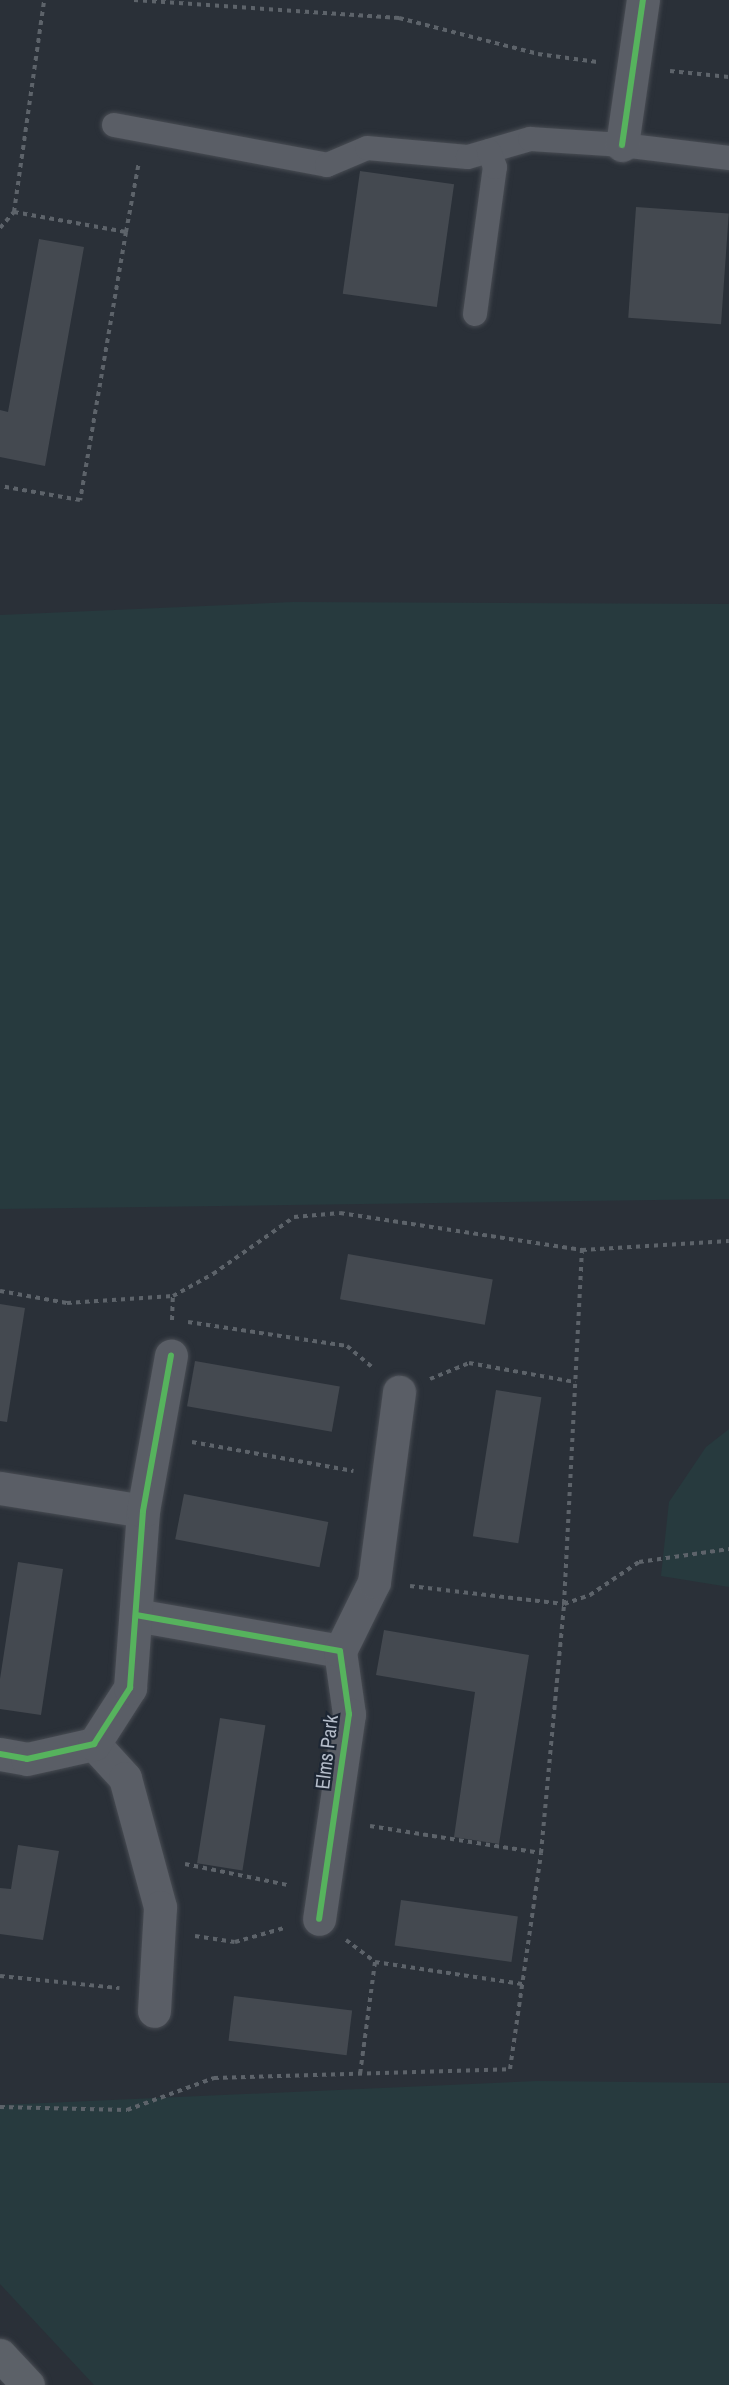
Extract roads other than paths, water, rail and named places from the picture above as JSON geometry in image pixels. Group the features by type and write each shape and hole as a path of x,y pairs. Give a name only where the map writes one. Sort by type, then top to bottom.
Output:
{"main road":[{"path":"0,2355 28,2385"}],"street":[{"path":"622,145 643,0"},
{"path":"0,1754 27,1759 94,1744 130,1688 142,1511 171,1356"},
{"path":"136,1616 340,1651 374,1582 399,1392"},
{"path":"0,1488 142,1511"},
{"name":"Elms Park","path":"321,1905 349,1714 340,1651"},
{"path":"94,1744 125,1778 160,1907 155,2001"}],"lane":[{"path":"114,125 327,165 367,148 468,157 530,139 622,145 729,158"},
{"path":"475,314 495,167 489,151"}]}
